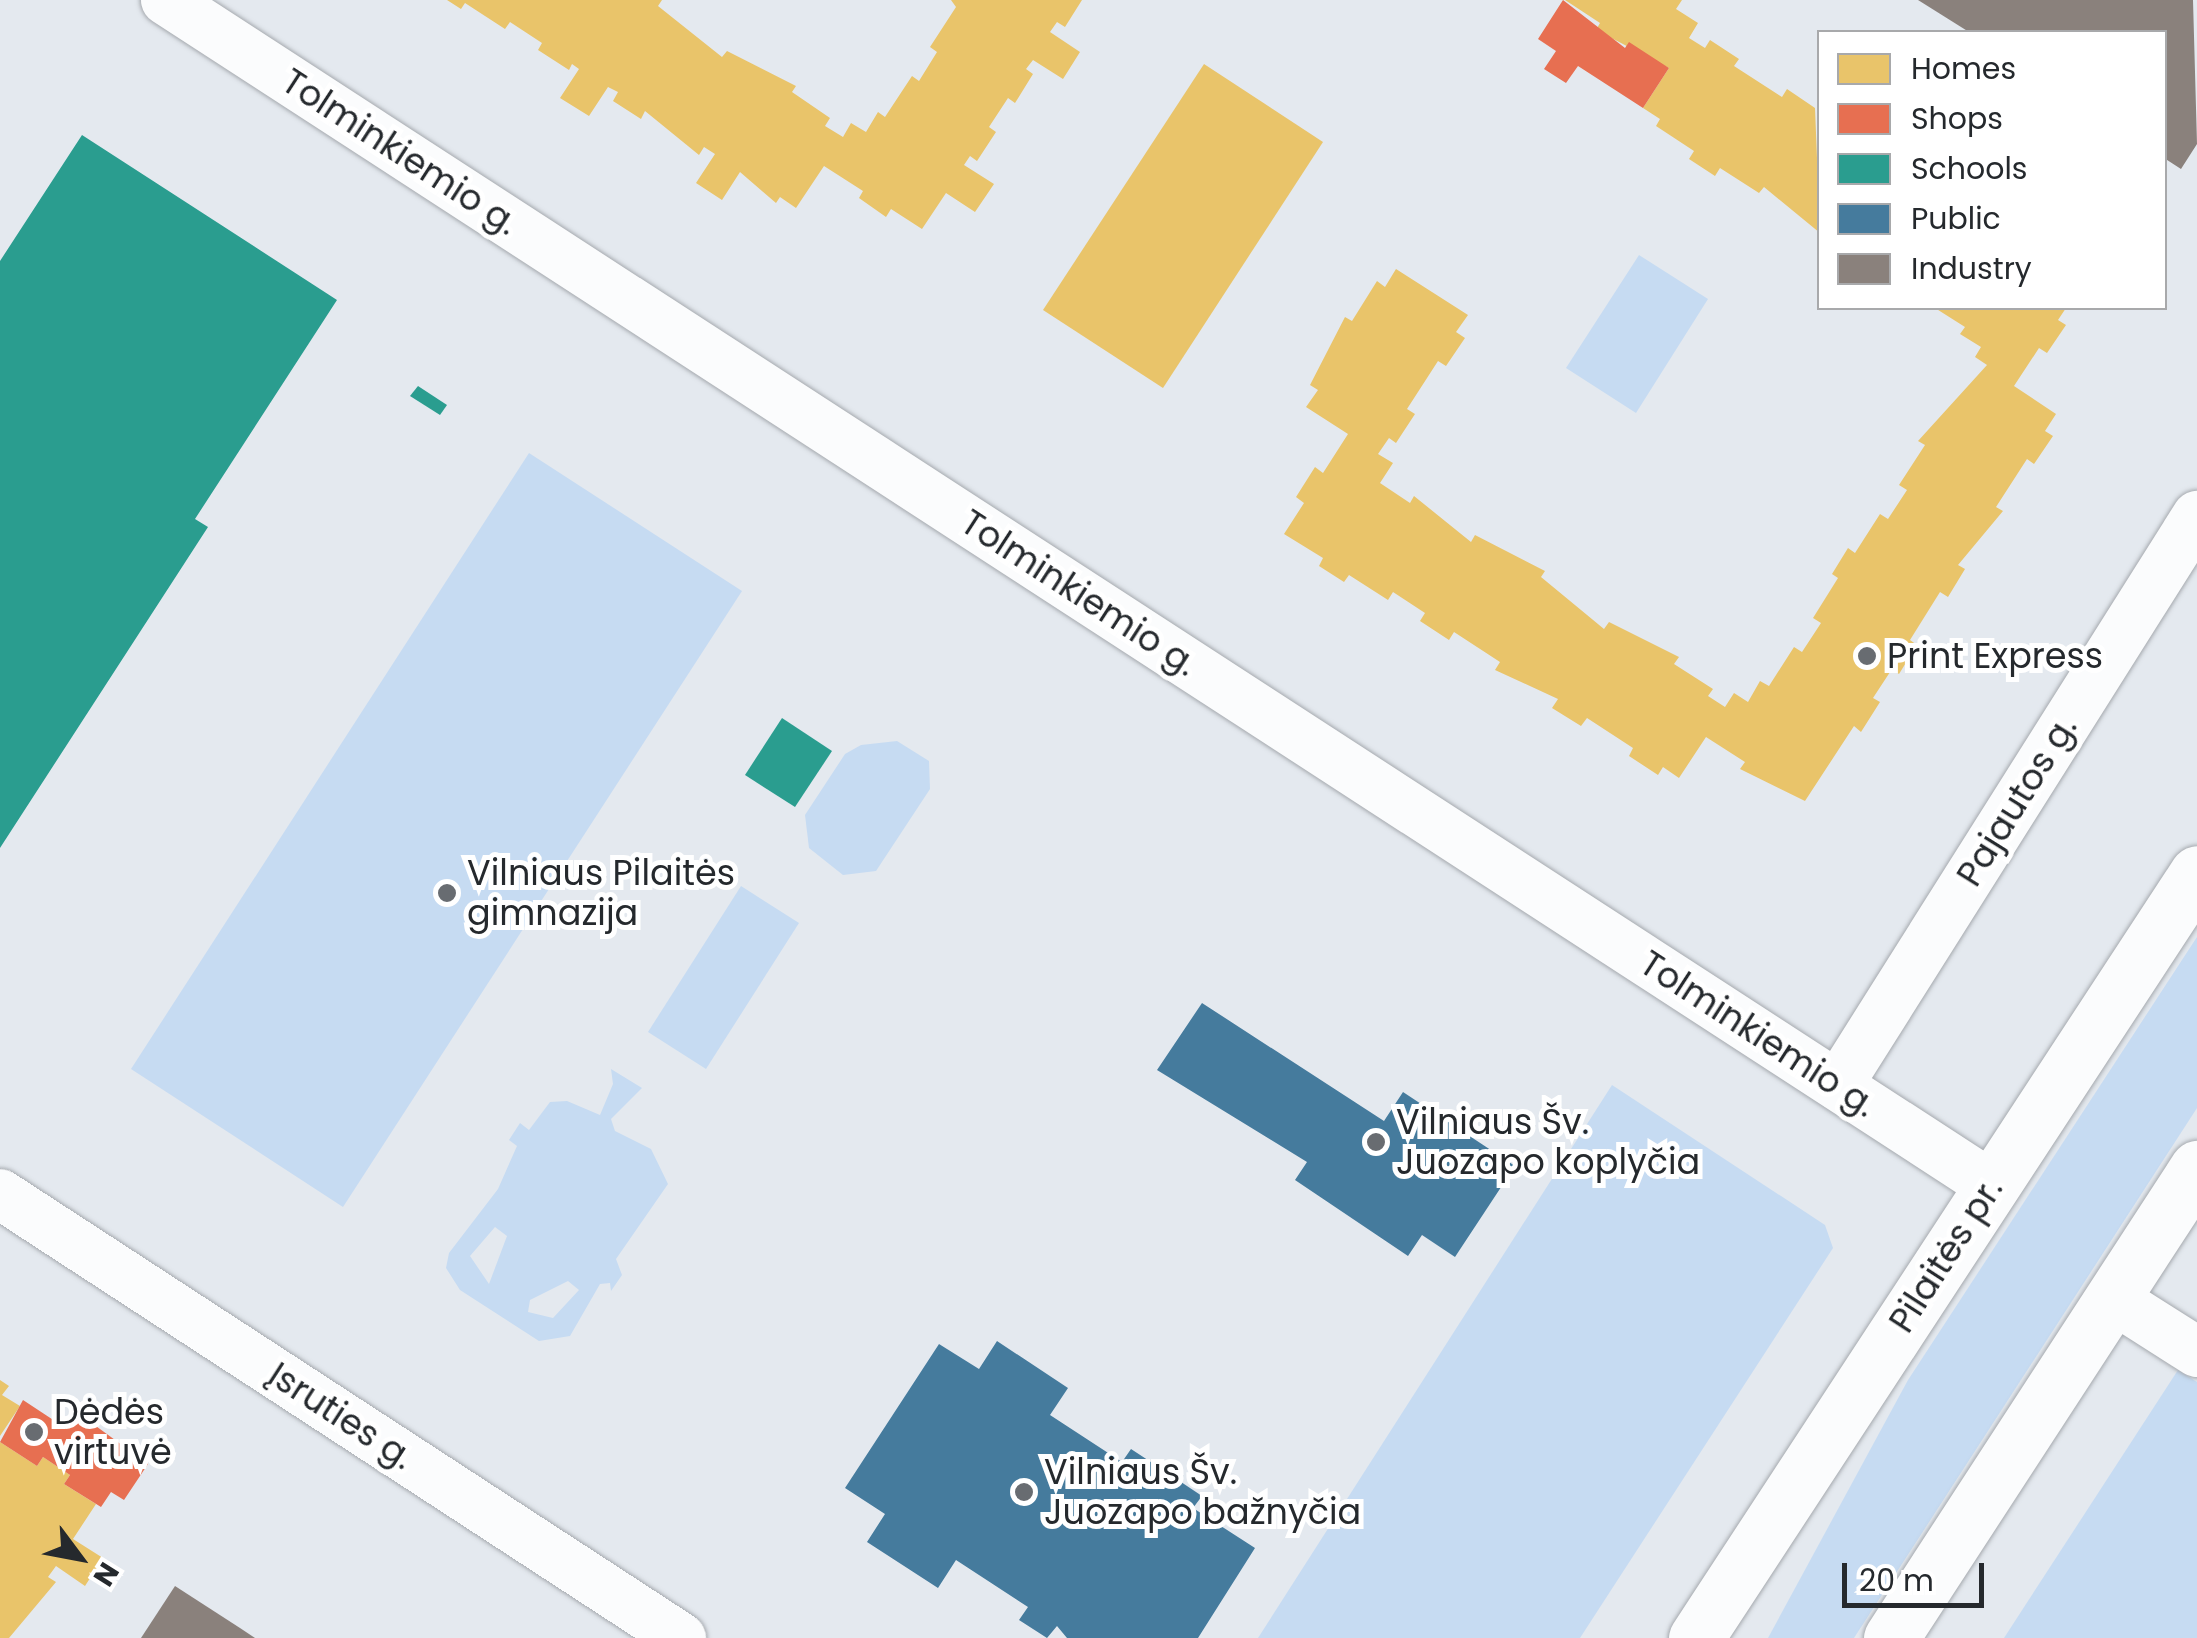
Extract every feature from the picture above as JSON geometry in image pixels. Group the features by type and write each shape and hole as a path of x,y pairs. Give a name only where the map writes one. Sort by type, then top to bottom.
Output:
{"main road":[{"name":"Pilaitės pr.","path":"1696,1638 2197,873"},
{"path":"1891,1638 2197,1168"}],"street":[{"name":"Tolminkiemio g.","path":"166,0 1992,1186"},
{"name":"Pajautos g.","path":"1838,1086 2197,516"},
{"name":"Įsruties g.","path":"0,1194 681,1638"},
{"path":"2112,1298 2197,1352"}],"shaded area":[{"path":"1639,255 1708,299 1636,413 1566,368"},
{"path":"529,453 742,591 343,1207 131,1069"},
{"path":"897,741 929,761 930,789 876,871 843,875 809,848 805,815 845,754 861,745"},
{"path":"741,886 799,923 706,1069 648,1032"},
{"path":"2197,937 2197,1108 1854,1638 1768,1638 1908,1380"},
{"path":"611,1069 642,1088 611,1119 615,1131 651,1149 668,1184 616,1259 622,1275 611,1291 610,1283 600,1284 570,1336 539,1341 460,1290 446,1268 449,1253 498,1189 517,1146 509,1140 520,1123 529,1130 550,1102 567,1101 600,1115 613,1084","holes":["495,1227 507,1236 489,1284 470,1256","568,1281 579,1290 553,1318 528,1312 530,1300"]},
{"path":"1612,1085 1825,1225 1833,1248 1580,1638 1258,1638"},
{"path":"2178,1370 2197,1382 2197,1638 2004,1638"}],"building: Homes":[{"path":"447,0 662,0 658,6 722,57 727,51 796,86 792,92 830,118 825,126 843,137 851,123 866,132 878,112 885,117 912,76 919,81 937,52 930,47 956,7 951,0 1082,0 1065,27 1057,22 1050,32 1080,52 1063,79 1033,60 1026,69 1033,74 1015,103 1008,98 989,127 996,132 977,161 970,156 964,165 994,184 975,212 946,193 922,229 891,209 886,217 859,198 863,191 824,166 796,208 780,197 776,203 740,172 722,200 696,183 715,154 704,147 699,155 645,111 641,119 613,101 618,92 608,87 589,116 560,98 579,69 572,64 569,70 538,50 542,43 510,22 505,29 465,3 461,9"},
{"path":"1565,0 1682,0 1676,9 1698,23 1689,38 1705,48 1710,40 1739,59 1734,66 1782,97 1787,89 1815,108 1817,231 1764,187 1759,193 1720,168 1715,176 1689,159 1694,151 1656,126 1660,119 1643,108 1669,68 1596,30 1600,23"},
{"path":"1204,64 1323,142 1163,388 1043,310"},
{"path":"1396,269 1468,315 1456,332 1465,338 1446,366 1438,361 1407,409 1415,414 1396,443 1389,438 1378,454 1393,463 1380,483 1410,503 1414,496 1471,542 1475,535 1545,571 1541,577 1604,629 1609,622 1679,657 1674,664 1713,689 1708,696 1725,707 1734,693 1748,702 1760,681 1769,686 1794,647 1802,652 1821,623 1813,618 1838,578 1832,574 1848,548 1855,553 1880,514 1888,519 1907,490 1899,485 1925,445 1918,441 1987,365 1975,357 1981,347 1960,334 1965,327 1938,310 2065,310 2058,320 2066,325 2047,353 2039,348 2014,386 2056,414 2045,431 2053,436 2034,464 2027,459 1996,507 2003,511 1958,565 1965,569 1948,597 1940,592 1910,640 1917,645 1899,674 1892,669 1873,698 1880,702 1861,732 1854,726 1805,801 1740,769 1745,762 1706,737 1679,778 1663,767 1658,775 1629,756 1633,748 1587,718 1581,726 1552,708 1558,699 1495,670 1500,662 1454,632 1449,640 1420,621 1425,613 1393,592 1388,600 1349,575 1344,582 1319,566 1323,558 1284,534 1304,503 1296,497 1315,467 1323,473 1348,434 1306,407 1318,390 1310,385 1345,317 1352,321 1377,281 1385,287"},
{"path":"0,1380 9,1386 2,1395 20,1406 0,1436"},
{"path":"0,1442 37,1466 43,1457 70,1475 64,1484 96,1504 73,1539 103,1558 85,1586 56,1566 48,1577 56,1582 9,1638 0,1638"}],"building: Shops":[{"path":"1563,0 1625,48 1629,42 1669,68 1643,108 1578,66 1566,83 1544,69 1556,51 1538,39"},
{"path":"23,1400 67,1429 78,1413 148,1464 124,1500 111,1492 101,1507 64,1484 70,1475 43,1457 37,1466 0,1442"}],"building: Schools":[{"path":"82,135 337,300 195,519 208,527 0,848 0,261"},
{"path":"418,386 447,405 440,415 410,396"},
{"path":"782,718 832,751 795,807 745,775"}],"building: Public":[{"name":"Vilniaus Šv. Juozapo koplyčia","path":"1202,1003 1384,1121 1403,1092 1515,1166 1455,1257 1422,1235 1408,1256 1295,1180 1307,1162 1157,1070"},
{"name":"Vilniaus Šv. Juozapo bažnyčia","path":"997,1341 1068,1388 1050,1415 1122,1462 1131,1449 1160,1468 1152,1481 1164,1489 1172,1476 1202,1496 1193,1508 1255,1548 1198,1638 1067,1638 1057,1626 1047,1638 1019,1620 1028,1607 956,1560 938,1588 867,1542 885,1514 845,1488 939,1344 979,1369"}],"building: Industry":[{"path":"1918,0 2193,0 2197,144 2181,169 2167,160 2167,30 1966,30"},
{"path":"175,1586 240,1628 255,1638 141,1638"}],"place":[{"name":"Print Express","path":"1867,656"},
{"name":"Vilniaus Pilaitės gimnazija","path":"447,893"},
{"name":"Vilniaus Šv. Juozapo koplyčia","path":"1376,1142"},
{"name":"Dėdės virtuvė","path":"34,1432"},
{"name":"Vilniaus Šv. Juozapo bažnyčia","path":"1024,1492"}]}
